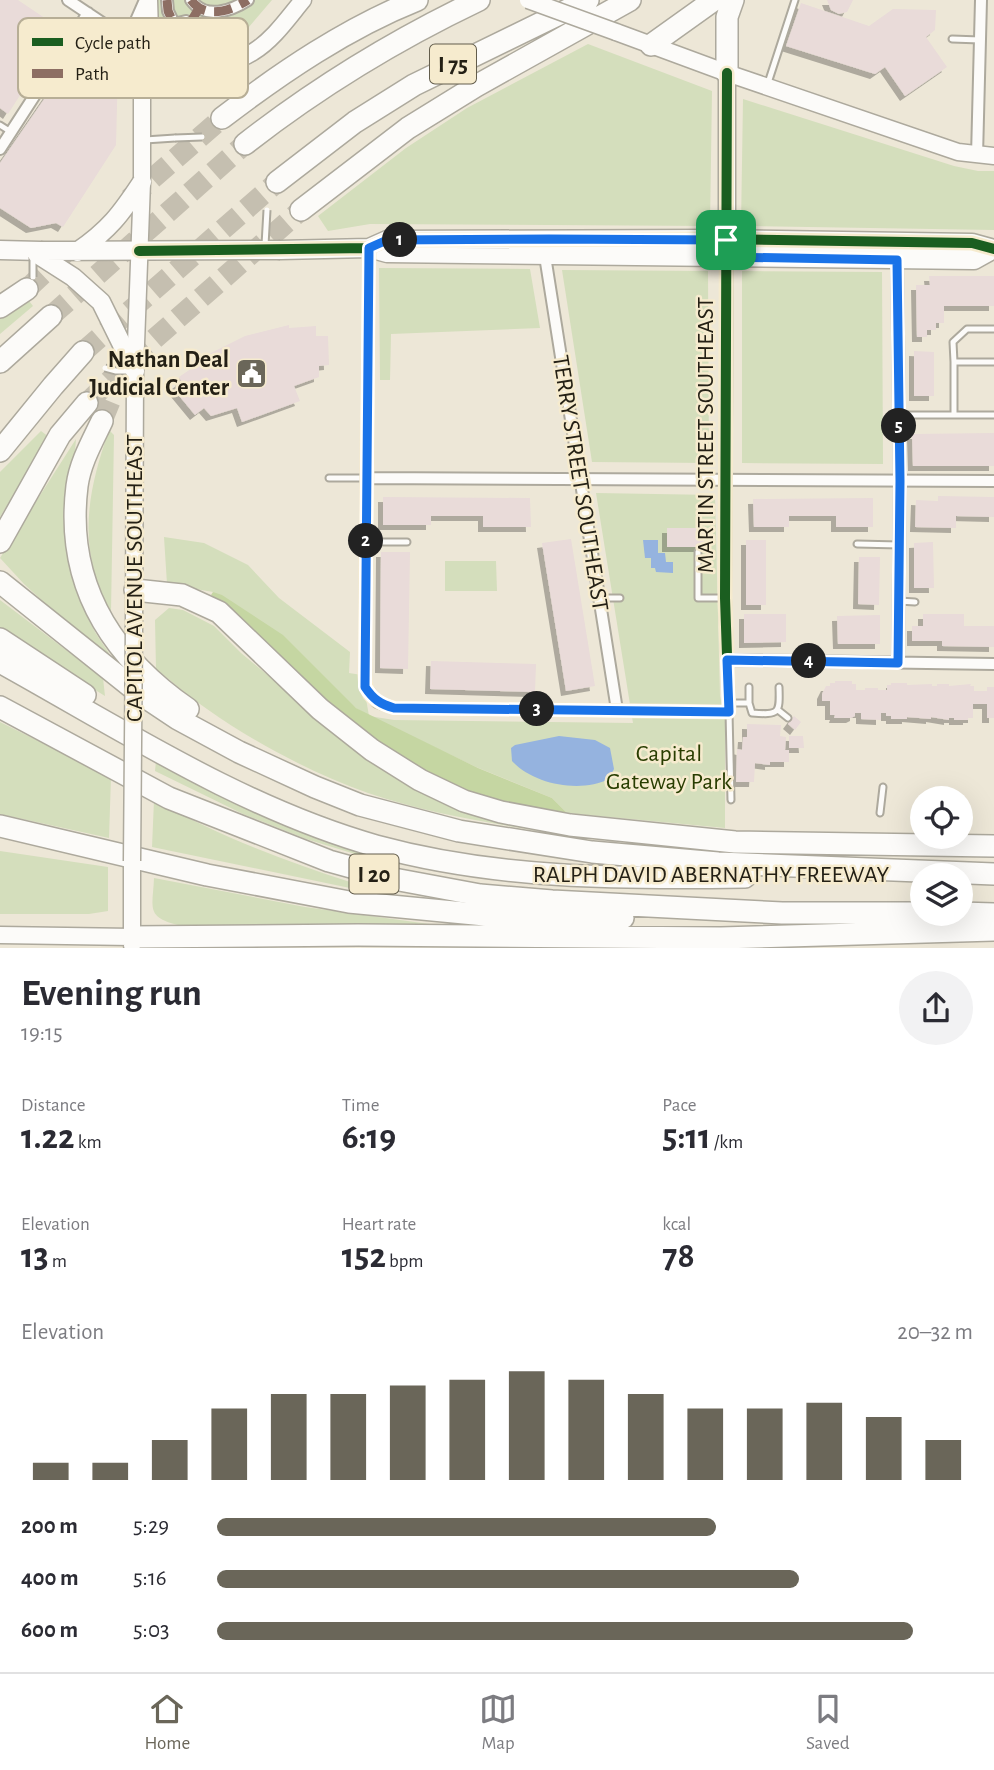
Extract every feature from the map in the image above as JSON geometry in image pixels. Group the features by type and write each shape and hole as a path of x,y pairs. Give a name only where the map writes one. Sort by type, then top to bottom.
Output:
{"highway":[{"path":"222,118 328,45 417,0"},
{"name":"I 75","path":"245,144 338,77 390,46 479,0"},
{"name":"I 75","path":"276,182 355,122 414,85 588,0"},
{"path":"301,210 408,128 476,86 630,0"},
{"path":"650,45 714,0"},
{"path":"727,73 727,17 733,0"},
{"path":"0,292 27,282"},
{"path":"0,307 27,282"},
{"path":"0,362 51,316"},
{"path":"0,426 83,352 0,451"},
{"path":"0,542 52,447 87,403"},
{"path":"102,421 84,460 78,485 76,521 78,551 84,579 91,602 107,632 135,664 168,695 295,778"},
{"path":"6,587 139,693 178,719 239,752 359,805 459,831 550,846 718,863 994,874"},
{"path":"135,590 182,595 219,612 320,709 372,750 464,801 501,812 569,825 735,842 994,846"},
{"path":"0,639 181,762"},
{"name":"RALPH DAVID ABERNATHY FREEWAY","path":"0,662 181,762 271,807 345,836 411,854 537,874 647,878 910,875"},
{"name":"RALPH DAVID ABERNATHY FREEWAY","path":"0,707 169,798 330,861 394,879 480,895 782,913 910,913"},
{"path":"0,826 316,897 419,910 585,918 782,913"},
{"path":"0,842 156,863"},
{"path":"973,874 994,874"},
{"path":"973,914 994,914"},
{"path":"132,942 358,936 721,938 994,930"}],"main road":[{"name":"CAPITOL AVENUE SOUTHEAST","path":"147,0 149,18"},
{"path":"248,55 265,43 303,0"},
{"path":"528,0 767,87 958,152 986,156"},
{"name":"MARTIN STREET SOUTHEAST","path":"727,73 727,248"},
{"name":"CAPITOL AVENUE SOUTHEAST","path":"132,942 135,371 143,98"},
{"path":"76,251 103,234 123,212 142,175"},
{"path":"369,248 387,240 727,248 897,260 974,260 994,249"},
{"path":"0,250 35,253 369,248 387,253 545,256 727,248 972,243 994,249"},
{"path":"35,253 73,277 101,302 135,371"},
{"path":"0,935 132,942"}],"street":[{"path":"68,0 96,18"},
{"path":"138,18 147,0"},
{"path":"167,0 171,18"},
{"path":"198,3 208,12 220,12 237,7 248,0"},
{"path":"981,0 980,40 986,156"},
{"path":"85,18 88,13"},
{"path":"0,149 32,98"},
{"path":"369,248 365,687 377,702 394,708 729,708"},
{"name":"MARTIN STREET SOUTHEAST","path":"727,248 725,598 729,708"},
{"name":"TERRY STREET SOUTHEAST","path":"545,256 617,710"},
{"path":"897,260 900,481 898,663"},
{"path":"366,478 994,481"},
{"path":"727,660 994,664"}],"lane":[{"path":"767,87 795,0"},
{"path":"952,39 980,40"},
{"path":"0,125 10,132"},
{"path":"142,140 202,137"},
{"path":"271,204 267,210 272,250"},
{"path":"27,282 35,253"},
{"path":"954,415 953,342 967,328 994,329"},
{"path":"954,362 994,362"},
{"path":"105,368 135,371"},
{"path":"899,415 994,415"},
{"path":"328,478 366,478"},
{"path":"366,542 407,542"},
{"path":"858,544 899,545"},
{"path":"698,552 698,598 725,598"},
{"path":"599,598 620,598"},
{"path":"899,601 915,602"},
{"path":"749,687 752,713 771,714 778,710"},
{"path":"778,710 779,687"},
{"path":"731,800 729,708 749,703"},
{"path":"778,710 788,718"},
{"path":"880,813 883,787"}],"green space":[{"path":"156,0 272,0 248,28 248,18 156,18"},
{"path":"588,44 712,91 710,226 370,224 328,231 318,216 406,148 467,108"},
{"path":"743,99 954,166 994,171 994,230 741,226"},
{"path":"379,268 530,269 540,328 391,334 390,380 380,380"},
{"path":"562,270 708,271 709,463 592,462"},
{"path":"742,271 882,272 883,464 742,463"},
{"path":"26,297 33,306 0,334 0,313"},
{"path":"109,430 114,435 111,612 100,589 89,544 95,476"},
{"path":"41,431 49,437 0,517 0,472"},
{"path":"76,439 72,510 74,558 84,604 94,629 109,653 104,657 24,584 0,558"},
{"name":"Capital Gateway Park","path":"596,493 715,495 720,696 725,720 725,828 567,813 552,798 476,767 369,716 394,720 633,723"},
{"path":"164,537 204,543 248,565 279,598 350,652 349,673 362,675 369,716 213,592 167,584"},
{"path":"445,561 496,561 497,591 445,591"},
{"path":"213,592 222,595 283,635 356,708 478,768 552,798 567,813 566,817 525,809 469,791 420,770 369,739 211,595"},
{"path":"0,600 103,678 105,696 0,631"},
{"path":"169,608 183,610 214,626 241,653 367,758 551,830 551,833 435,812 368,793 305,767 245,734 200,704 156,669 155,620"},
{"path":"0,722 111,777 109,838 0,814"},
{"path":"156,761 271,819 392,862 391,865 306,839 243,814 155,771"},
{"path":"154,800 250,846 350,882 350,888 152,847"},
{"path":"0,851 108,867 108,911 89,914 0,914"},
{"path":"154,878 305,907 473,930 178,925 160,918 153,909"}],"water":[{"path":"643,540 658,540 658,553 665,553 666,562 673,562 673,573 656,572 655,568 651,568 651,558 645,558"},
{"path":"559,736 595,740 610,748 614,769 609,779 585,785 558,784 532,776 512,761 511,748 515,745"}],"building":[{"path":"0,0 18,0 45,18 18,18 18,98 8,114 0,108"},
{"path":"827,0 853,0 847,12 839,14 831,10"},
{"path":"801,3 869,26 893,9 936,10 935,30 926,37 947,67 905,96 885,67 875,74 786,46"},
{"path":"45,98 117,98 116,145 63,227 56,223 31,228 0,208 0,163"},
{"path":"929,276 994,276 994,306 944,306 944,323 936,323 936,330 927,330 927,337 917,337 916,285 930,285"},
{"name":"Nathan Deal Judicial Center","path":"289,325 289,328 316,326 316,336 328,336 329,365 319,366 319,377 294,386 300,401 242,422 237,408 211,416 204,408 195,415 176,392 180,389 177,384 181,381 179,377 201,362 199,359 245,336"},
{"path":"914,351 934,352 934,396 914,396"},
{"path":"994,433 994,466 913,466 912,434"},
{"path":"938,496 994,497 994,517 956,516 956,528 915,527 916,500 938,501"},
{"path":"383,497 530,498 531,527 483,527 483,516 431,516 431,525 383,525"},
{"path":"873,498 873,527 836,527 836,516 789,516 789,527 754,527 753,499"},
{"path":"667,528 704,528 704,547 667,547"},
{"path":"571,539 595,686 566,691 542,543"},
{"path":"746,540 766,540 766,605 746,605"},
{"path":"933,542 934,588 914,588 914,543"},
{"path":"381,552 410,552 408,669 380,668"},
{"path":"859,557 880,557 879,605 858,604"},
{"path":"744,614 786,614 786,642 744,643"},
{"path":"923,614 964,614 964,626 994,626 994,647 942,646 942,641 912,641 912,626 923,626"},
{"path":"880,615 880,644 838,644 837,616"},
{"path":"431,661 536,664 535,692 430,689"},
{"path":"835,681 852,681 852,684 856,684 856,690 887,690 887,685 891,683 932,686 971,684 974,691 987,691 987,687 994,687 994,718 987,718 987,704 973,704 973,718 968,720 931,717 891,719 886,713 881,713 881,720 861,719 861,713 855,713 851,718 834,718 835,715 830,715 830,701 822,701 822,694 826,686"},
{"path":"794,716 801,722 795,730 788,724"},
{"path":"747,724 781,725 780,736 786,737 785,750 789,750 789,762 770,762 770,765 755,763 754,782 736,782 737,749 742,750 743,737 747,737"},
{"path":"789,736 803,736 804,748 789,748"}],"tunnel":[{"path":"129,199 222,118"},
{"path":"51,316 245,144"},
{"path":"83,352 277,182"},
{"path":"87,403 136,355 301,210"},
{"path":"27,289 67,251"},
{"path":"102,421 120,377"}],"marked path":[{"path":"167,0 171,18"},
{"path":"191,0 203,10 211,12 226,10 248,0"},
{"path":"193,18 204,0"}],"cycle path":[{"path":"369,248 365,682 372,698 394,708 729,712 725,598 727,73"},
{"path":"139,251 369,248 387,240 714,239 972,243 994,249"}],"place":[{"name":"Nathan Deal Judicial Center","path":"252,373"}],"route":[{"path":"387,240 726,240 727,257 897,260 900,481 898,663 727,660 729,712 394,708 377,702 365,687 369,248 387,240"}]}
